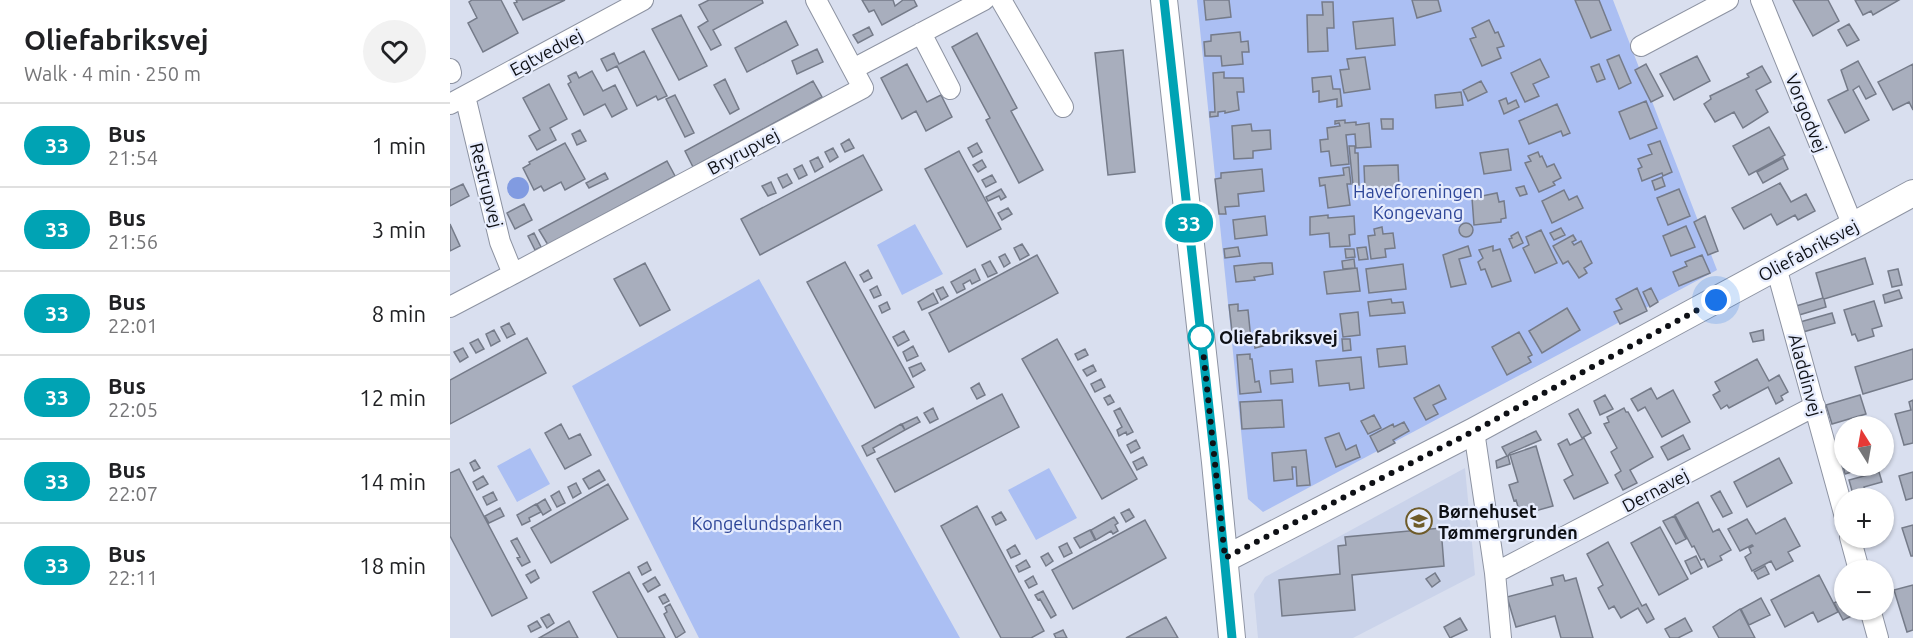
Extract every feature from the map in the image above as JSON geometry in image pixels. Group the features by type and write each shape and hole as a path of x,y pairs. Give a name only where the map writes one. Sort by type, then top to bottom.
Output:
{"street":[{"name":"Egtvedvej","path":"458,100 643,0"},
{"name":"Bryrupvej","path":"513,273 863,88 816,0"},
{"path":"853,69 984,0"},
{"path":"1001,0 1063,106"},
{"path":"1164,0 1232,638"},
{"path":"1641,46 1728,0"},
{"name":"Vorgodvej","path":"1761,0 1853,226"},
{"path":"921,33 950,89"},
{"name":"Restrupvej","path":"458,100 500,242 513,273"},
{"name":"Oliefabriksvej","path":"1225,558 1474,431 1913,193"},
{"name":"Aladdinvej","path":"1776,267 1837,488"},
{"path":"450,307 513,273"},
{"name":"Dernavej","path":"1495,573 1815,406"},
{"path":"1474,431 1502,638"},
{"path":"1873,620 1878,638"}],"shaded area":[{"path":"518,177 526,180 529,188 526,196 518,199 510,196 507,188 510,180"},
{"name":"Børnehuset Tømmergrunden","path":"1465,468 1475,575 1353,638 1258,638 1254,594 1265,577"}],"green space":[{"name":"Haveforeningen Kongevang","path":"1197,0 1613,0 1717,270 1263,512 1248,499"},
{"path":"915,224 943,274 902,295 877,245"},
{"name":"Kongelundsparken","path":"759,279 960,638 699,638 572,386"},
{"path":"530,448 550,484 517,502 497,466"},
{"path":"1049,468 1077,518 1036,540 1008,490"}],"building":[{"path":"472,0 501,0 518,33 483,52 468,23 477,18 469,2"},
{"path":"516,0 565,0 523,20 514,3 517,2"},
{"path":"709,0 762,0 763,3 713,30 721,45 711,50 698,27 708,21 699,5"},
{"path":"862,0 893,0 895,6 903,0 914,0 917,6 882,25 874,10 869,12"},
{"path":"1204,0 1229,0 1231,17 1206,20"},
{"path":"1412,0 1438,0 1441,11 1417,18"},
{"path":"1575,0 1599,0 1611,30 1591,38"},
{"path":"1793,0 1828,0 1839,21 1813,36"},
{"path":"1855,0 1899,0 1873,15 1871,11 1863,15"},
{"path":"1322,2 1333,2 1334,28 1327,28 1328,51 1308,52 1307,15 1323,15"},
{"path":"681,15 707,66 679,80 652,29"},
{"path":"1393,18 1395,45 1356,49 1353,22"},
{"path":"1489,20 1504,46 1497,48 1501,58 1482,66 1470,39 1476,37 1472,28"},
{"path":"786,21 798,45 747,72 735,48"},
{"path":"1849,24 1859,40 1847,46 1838,30"},
{"path":"869,27 873,35 858,43 853,35"},
{"path":"1240,32 1241,42 1248,41 1249,52 1242,52 1243,64 1222,66 1221,56 1205,56 1204,42 1211,41 1211,35"},
{"path":"977,33 1017,108 1011,111 1043,170 1019,183 986,120 990,118 952,47"},
{"path":"817,49 823,62 797,74 792,61"},
{"path":"1123,50 1135,172 1108,175 1095,53"},
{"path":"644,51 667,96 658,100 656,96 637,106 617,66 607,71 601,59 614,53 619,64"},
{"path":"1619,55 1631,83 1619,89 1607,60"},
{"path":"1697,56 1710,81 1674,100 1660,74"},
{"path":"1365,57 1370,89 1344,93 1340,70 1349,69 1347,59"},
{"path":"1540,59 1549,77 1533,84 1539,96 1525,102 1511,73"},
{"path":"1858,61 1876,94 1866,99 1859,86 1853,90 1869,120 1845,133 1828,100 1848,90 1841,70"},
{"path":"907,64 927,102 941,95 952,117 926,131 916,111 902,119 881,78"},
{"path":"1599,64 1605,79 1597,82 1591,67"},
{"path":"1646,64 1663,96 1651,102 1635,70"},
{"path":"1913,64 1913,110 1909,102 1893,110 1878,82"},
{"path":"1762,66 1771,82 1756,90 1768,112 1743,128 1734,112 1715,122 1704,104 1711,99 1710,96 1749,77 1747,74"},
{"path":"592,71 603,91 615,85 627,109 612,117 605,104 584,115 568,84 571,82 568,76 576,72 579,78"},
{"path":"1224,72 1224,78 1243,78 1244,92 1237,92 1239,110 1218,112 1218,116 1210,117 1210,112 1215,112 1213,73"},
{"path":"1331,76 1333,89 1340,89 1342,106 1337,107 1337,99 1319,102 1319,91 1313,92 1312,78"},
{"path":"725,79 739,109 730,114 714,85"},
{"path":"813,81 822,97 693,167 685,151"},
{"path":"1481,81 1487,92 1468,101 1463,90"},
{"path":"549,84 567,119 550,128 556,140 537,150 529,136 540,130 523,98"},
{"path":"1461,92 1463,105 1436,108 1435,95"},
{"path":"675,95 694,133 685,137 666,99"},
{"path":"1506,98 1508,104 1516,100 1519,107 1504,114 1499,101"},
{"path":"1646,101 1657,128 1630,139 1619,112"},
{"path":"1557,104 1570,133 1563,136 1561,131 1529,144 1519,121"},
{"path":"1381,119 1393,119 1393,129 1382,129"},
{"path":"1345,120 1345,123 1356,122 1356,125 1369,123 1371,147 1356,148 1355,134 1346,135 1349,164 1331,166 1329,151 1321,152 1320,140 1328,139 1327,128 1340,126 1339,123 1335,124 1335,121"},
{"path":"1251,124 1252,131 1270,130 1271,149 1253,151 1253,158 1234,159 1232,126"},
{"path":"1769,127 1785,155 1749,175 1733,146"},
{"path":"580,130 586,141 577,145 572,134"},
{"path":"849,139 854,148 845,152 841,144"},
{"path":"1660,141 1672,172 1663,176 1662,173 1642,181 1638,169 1642,167 1638,159 1652,154 1648,145"},
{"path":"565,143 585,179 565,190 561,182 544,191 541,186 534,190 523,168 530,164 529,162"},
{"path":"977,143 982,152 973,157 968,148"},
{"path":"1349,146 1355,146 1355,153 1358,153 1359,185 1353,185"},
{"path":"833,148 838,157 830,162 825,152"},
{"path":"1508,149 1511,170 1484,174 1480,153"},
{"path":"959,151 1001,229 967,247 925,169"},
{"path":"1538,152 1547,167 1554,164 1561,178 1553,182 1555,185 1539,192 1525,163 1531,161 1528,156"},
{"path":"863,155 882,190 760,255 741,219"},
{"path":"818,157 823,167 815,172 810,161"},
{"path":"1783,158 1788,169 1763,183 1757,172"},
{"path":"982,160 986,167 978,172 973,165"},
{"path":"667,161 675,176 548,245 539,230"},
{"path":"802,165 807,175 799,179 794,169"},
{"path":"1398,165 1399,189 1365,190 1364,166"},
{"path":"1349,167 1351,184 1347,184 1350,205 1328,208 1325,185 1320,186 1319,178 1344,175 1343,168"},
{"path":"1262,169 1264,191 1238,194 1239,206 1225,207 1226,214 1219,214 1215,179 1221,178 1221,173"},
{"path":"605,173 608,179 589,188 586,183"},
{"path":"787,174 792,183 783,188 778,178"},
{"path":"992,175 996,182 986,187 982,180"},
{"path":"1662,177 1665,186 1655,190 1652,181"},
{"path":"771,182 776,193 768,196 762,186"},
{"path":"1780,183 1791,202 1806,194 1815,211 1798,220 1795,215 1777,225 1771,214 1744,229 1732,208"},
{"path":"463,184 469,196 450,206 450,190"},
{"path":"1524,186 1527,194 1520,196 1516,188"},
{"path":"1001,189 1006,197 1001,200 999,196 988,201 986,197"},
{"path":"1679,189 1690,216 1668,225 1657,198"},
{"path":"1564,190 1569,200 1577,196 1583,208 1552,223 1542,201"},
{"path":"1497,193 1499,202 1504,201 1506,218 1501,219 1501,222 1474,225 1472,198"},
{"path":"524,204 532,220 515,229 507,213"},
{"path":"1008,208 1012,214 1002,220 998,213"},
{"path":"1328,215 1328,218 1354,216 1355,234 1349,235 1350,246 1330,247 1329,233 1310,235 1310,217"},
{"path":"1265,216 1267,235 1235,239 1233,220"},
{"path":"1705,216 1718,251 1708,255 1694,222"},
{"path":"1463,223 1469,223 1473,230 1469,237 1463,237 1459,233 1459,227"},
{"path":"450,224 460,246 450,251"},
{"path":"1686,226 1695,247 1671,256 1663,236"},
{"path":"1382,227 1383,234 1393,233 1395,248 1385,249 1386,257 1371,259 1368,236 1375,235 1374,229"},
{"path":"1561,228 1565,235 1554,240 1550,233"},
{"path":"1541,230 1557,263 1535,273 1523,248 1529,245 1526,237"},
{"path":"1518,232 1523,243 1513,248 1509,239"},
{"path":"534,233 541,247 535,250 528,236"},
{"path":"1573,235 1576,240 1572,242 1574,245 1581,241 1592,263 1584,268 1587,273 1579,278 1568,261 1563,264 1553,246"},
{"path":"1022,244 1029,255 1020,260 1014,248"},
{"path":"1468,246 1471,256 1459,259 1466,284 1451,287 1443,255"},
{"path":"1493,246 1493,251 1500,249 1511,281 1492,287 1485,269 1481,270 1478,262 1483,258 1479,250"},
{"path":"1238,247 1240,256 1225,258 1224,249"},
{"path":"1366,247 1368,259 1359,260 1357,248"},
{"path":"1345,249 1354,249 1355,257 1346,258"},
{"path":"1005,254 1010,263 1004,267 999,257"},
{"path":"1037,255 1058,293 949,352 929,313"},
{"path":"1702,255 1710,273 1679,286 1673,272 1687,266 1685,262"},
{"path":"1865,258 1873,284 1824,299 1826,307 1799,315 1796,306 1823,298 1816,273"},
{"path":"1354,259 1355,268 1343,269 1342,261"},
{"path":"990,261 997,273 988,277 982,265"},
{"path":"845,262 914,387 875,408 807,282"},
{"path":"645,263 670,310 640,326 614,279"},
{"path":"1272,263 1273,274 1254,277 1255,280 1236,282 1234,266"},
{"path":"1403,264 1406,289 1369,293 1366,269"},
{"path":"1357,268 1360,291 1327,294 1324,272"},
{"path":"975,269 980,280 972,284 970,280 963,284 965,289 957,293 951,282"},
{"path":"1898,269 1902,285 1892,287 1888,271"},
{"path":"868,270 872,278 864,282 860,275"},
{"path":"877,286 881,295 874,298 870,290"},
{"path":"943,287 948,296 941,300 936,290"},
{"path":"1637,288 1647,311 1620,324 1614,312 1622,309 1616,299"},
{"path":"1651,288 1658,302 1650,307 1643,292"},
{"path":"1899,290 1902,298 1885,303 1883,295"},
{"path":"933,293 938,303 922,310 918,302"},
{"path":"1391,299 1392,303 1403,302 1405,313 1370,316 1368,302"},
{"path":"1874,301 1882,326 1872,329 1874,336 1858,341 1855,334 1852,335 1844,310"},
{"path":"887,302 890,309 882,313 879,306"},
{"path":"1238,304 1238,311 1248,310 1251,340 1233,341 1229,305"},
{"path":"1567,308 1580,330 1542,353 1529,331"},
{"path":"1358,312 1360,335 1343,337 1340,314"},
{"path":"1832,313 1835,323 1803,332 1800,322"},
{"path":"509,323 515,334 507,338 501,327"},
{"path":"494,330 500,341 491,346 486,334"},
{"path":"1763,330 1764,340 1753,342 1750,333"},
{"path":"904,331 909,340 898,346 893,337"},
{"path":"1519,332 1532,355 1528,357 1531,362 1507,375 1492,347"},
{"path":"527,338 546,373 450,424 450,380"},
{"path":"478,339 484,349 476,353 470,343"},
{"path":"1057,339 1137,479 1102,499 1022,359"},
{"path":"1261,339 1263,346 1255,348 1254,340"},
{"path":"1342,339 1350,339 1351,350 1343,351"},
{"path":"913,346 918,356 907,361 903,352"},
{"path":"1405,346 1407,364 1379,367 1377,349"},
{"path":"463,348 468,357 460,362 454,352"},
{"path":"1085,349 1088,355 1078,360 1075,354"},
{"path":"1913,349 1913,379 1863,394 1855,367"},
{"path":"1250,354 1255,382 1259,381 1261,392 1240,394 1237,355"},
{"path":"1361,357 1364,388 1350,390 1349,383 1319,386 1316,361"},
{"path":"1757,359 1769,381 1779,375 1788,392 1781,396 1783,400 1776,404 1768,387 1729,408 1727,405 1721,409 1713,395 1720,391 1715,382"},
{"path":"921,363 925,370 913,377 909,368"},
{"path":"1093,365 1096,371 1087,376 1083,370"},
{"path":"1292,369 1293,382 1271,384 1270,371"},
{"path":"1101,379 1105,387 1095,392 1091,384"},
{"path":"979,383 985,395 977,399 971,388"},
{"path":"1439,385 1446,399 1433,405 1438,414 1426,420 1414,398"},
{"path":"1651,388 1657,399 1673,390 1690,422 1662,437 1645,407 1638,411 1631,399"},
{"path":"1002,394 1019,427 895,492 877,459"},
{"path":"1110,395 1114,402 1108,405 1104,398"},
{"path":"1605,395 1613,409 1600,415 1594,401"},
{"path":"1860,395 1866,414 1834,416 1832,424 1826,405"},
{"path":"1282,400 1284,427 1242,429 1240,402"},
{"path":"1913,400 1913,443 1904,445 1895,414 1911,410 1909,402"},
{"path":"933,408 938,419 930,423 924,413"},
{"path":"1120,408 1133,432 1127,435 1126,432 1119,436 1117,430 1122,427 1114,411"},
{"path":"1624,408 1653,457 1630,470 1637,483 1623,490 1615,475 1621,471 1611,452 1617,448 1604,424 1609,422 1607,417"},
{"path":"1578,409 1591,433 1582,438 1569,414"},
{"path":"1374,415 1381,428 1368,434 1361,421"},
{"path":"917,417 920,422 905,430 902,424"},
{"path":"1404,422 1409,431 1393,440 1395,443 1378,452 1370,436 1393,424 1394,427"},
{"path":"561,424 569,439 580,434 591,455 565,469 545,433"},
{"path":"901,424 905,430 873,448 875,452 867,456 862,446"},
{"path":"1536,431 1541,440 1510,453 1508,456 1510,464 1497,468 1496,461 1507,456 1502,447"},
{"path":"1339,433 1346,450 1356,445 1360,457 1336,467 1325,438"},
{"path":"1683,435 1690,449 1668,460 1661,447"},
{"path":"1584,438 1608,483 1574,499 1564,480 1573,475 1558,444 1567,439 1570,445"},
{"path":"1136,440 1140,448 1131,453 1127,445"},
{"path":"1536,446 1553,506 1520,513 1509,485 1518,482 1510,455"},
{"path":"1306,450 1310,485 1297,486 1296,467 1292,467 1293,479 1274,481 1272,453"},
{"path":"1143,457 1147,465 1137,470 1133,462"},
{"path":"1779,458 1792,483 1747,507 1734,482"},
{"path":"475,460 480,468 474,471 470,463"},
{"path":"459,469 527,598 492,616 450,536 450,473"},
{"path":"599,470 605,480 589,489 583,479"},
{"path":"1913,472 1913,498 1906,500 1899,476"},
{"path":"483,476 488,484 477,490 473,482"},
{"path":"1864,476 1880,476 1882,482 1864,488 1851,488 1849,480"},
{"path":"576,483 581,493 573,498 568,487"},
{"path":"608,484 628,519 551,563 531,528"},
{"path":"559,491 565,503 557,507 551,496"},
{"path":"1720,491 1732,513 1723,517 1711,496"},
{"path":"493,492 497,500 487,505 483,497"},
{"path":"545,499 551,510 543,515 537,504"},
{"path":"1698,502 1713,532 1719,529 1731,550 1720,556 1722,560 1708,567 1704,559 1701,560 1694,546 1692,547 1675,515"},
{"path":"536,504 541,512 529,518 530,521 522,525 517,515"},
{"path":"977,506 1044,631 1031,638 1001,638 941,526"},
{"path":"500,508 504,516 489,523 485,516"},
{"path":"1129,509 1134,517 1126,522 1121,513"},
{"path":"1001,512 1006,520 996,525 992,517"},
{"path":"1674,516 1686,539 1676,544 1663,521"},
{"path":"1114,517 1118,523 1115,525 1118,531 1113,534 1111,531 1096,540 1091,530"},
{"path":"1785,518 1800,546 1788,552 1793,561 1776,570 1771,561 1752,571 1745,557 1751,553 1749,548 1753,546 1740,551 1728,529 1747,519 1756,534"},
{"path":"1145,520 1166,558 1073,609 1052,570"},
{"path":"1913,525 1913,556 1911,556 1902,528"},
{"path":"1660,527 1688,579 1659,595 1631,543"},
{"path":"1441,528 1444,566 1352,575 1355,610 1282,616 1279,580 1340,574 1338,546 1346,545 1345,537"},
{"path":"1090,530 1095,540 1080,548 1074,538"},
{"path":"517,538 530,562 522,566 511,541"},
{"path":"1608,542 1642,606 1646,604 1654,619 1647,623 1638,608 1621,618 1614,606 1609,609 1598,588 1603,585 1587,554"},
{"path":"1067,543 1072,553 1064,557 1059,547"},
{"path":"1015,545 1020,554 1011,558 1007,550"},
{"path":"1048,553 1053,561 1046,566 1041,557"},
{"path":"1696,556 1702,568 1691,574 1685,561"},
{"path":"1026,560 1030,567 1019,572 1016,566"},
{"path":"647,562 651,570 642,575 638,567"},
{"path":"1765,566 1769,574 1758,579 1754,572"},
{"path":"535,570 539,578 531,583 526,575"},
{"path":"629,572 665,638 618,638 593,592"},
{"path":"1435,573 1440,581 1432,587 1426,579"},
{"path":"1563,575 1565,581 1576,578 1593,638 1561,638 1555,616 1516,627 1507,597 1553,585 1551,578"},
{"path":"1819,575 1834,604 1834,614 1818,622 1813,612 1785,627 1771,600"},
{"path":"1033,576 1037,584 1029,588 1025,581"},
{"path":"655,577 660,585 648,592 643,584"},
{"path":"1913,585 1913,630 1907,632 1894,590"},
{"path":"1043,591 1056,615 1051,618 1040,599 1038,600 1035,595"},
{"path":"665,594 669,601 663,604 659,597"},
{"path":"1761,598 1770,615 1749,625 1741,609"},
{"path":"670,604 685,632 676,638 664,614 667,612 665,607"},
{"path":"1740,609 1755,638 1719,638 1713,627"},
{"path":"549,614 554,623 547,628 541,618"},
{"path":"1166,617 1178,638 1126,638"},
{"path":"1460,618 1467,630 1450,638 1444,627"},
{"path":"1685,618 1692,631 1678,638 1670,638 1665,629"},
{"path":"537,621 541,627 531,632 528,626"},
{"path":"569,621 578,638 539,638"},
{"path":"1063,630 1067,638 1056,638 1054,634"}],"bus line":[{"name":"33","path":"1164,0 1232,638"}],"place":[{"name":"Oliefabriksvej","path":"1201,337"},
{"name":"Børnehuset Tømmergrunden","path":"1419,521"}],"route":[{"path":"1201,337 1201,331 1225,558 1474,431 1716,300"}]}
